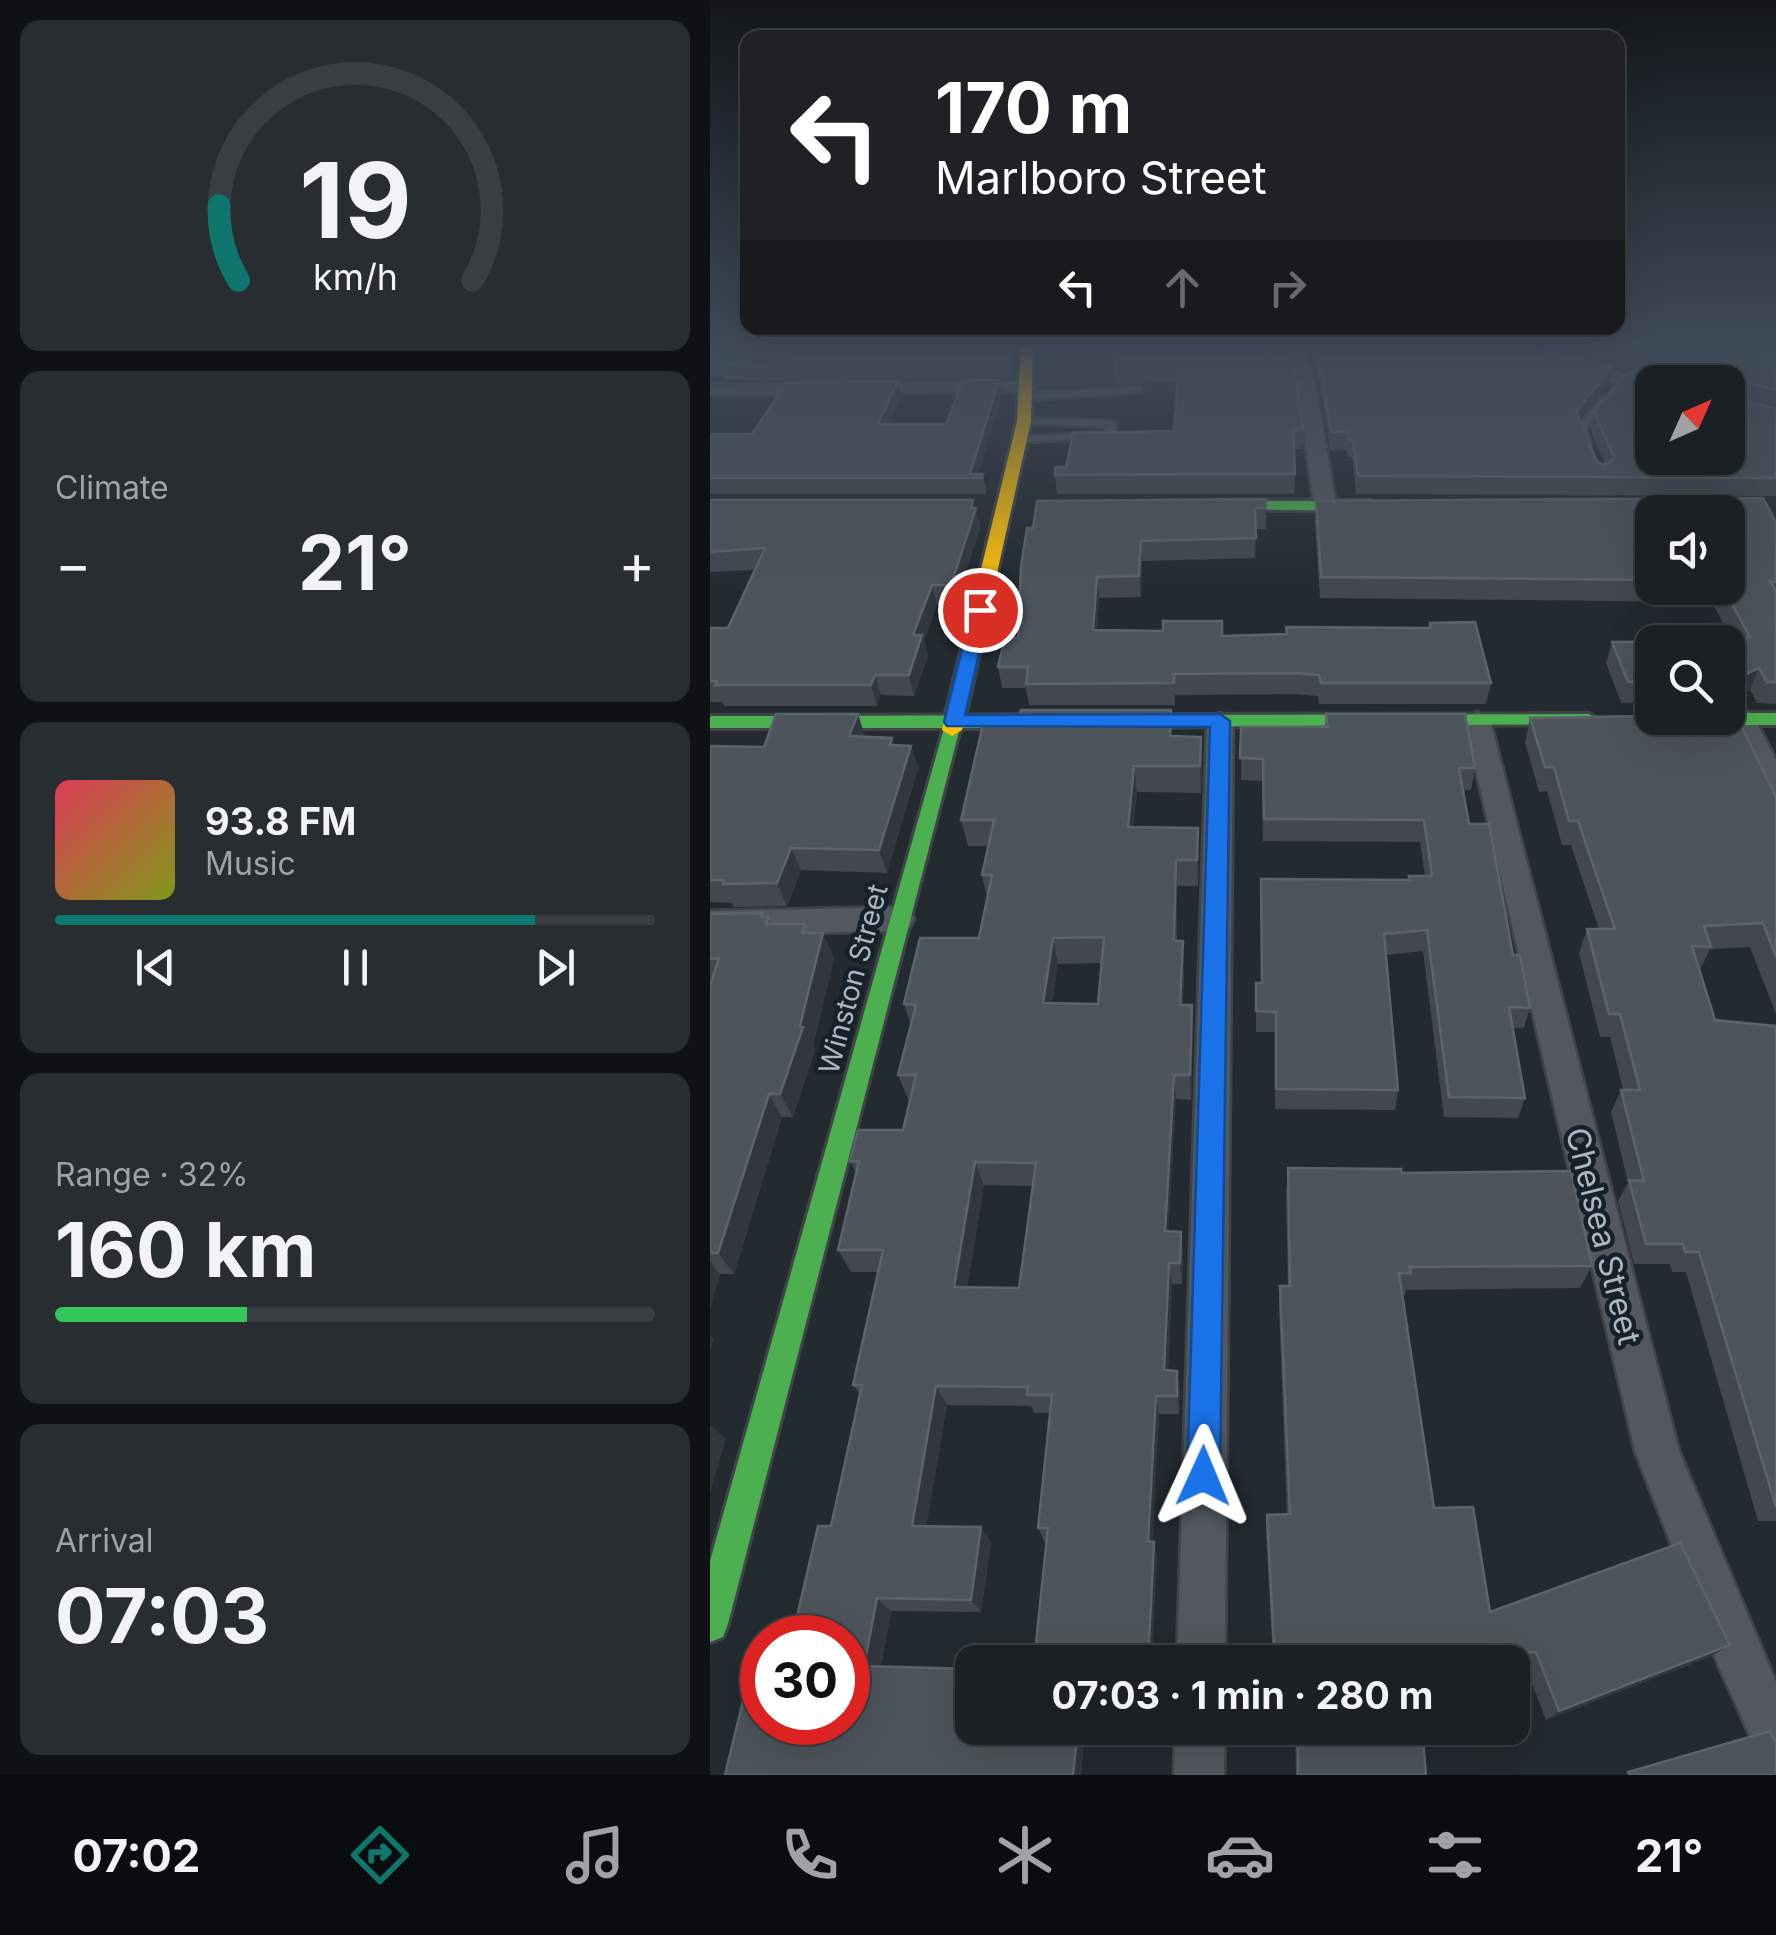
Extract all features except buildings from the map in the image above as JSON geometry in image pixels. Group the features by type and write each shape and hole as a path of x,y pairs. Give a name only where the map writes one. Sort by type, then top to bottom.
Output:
{"street":[{"name":"Winston Street","path":"710,1624 954,722 1022,427"},
{"path":"1313,427 1325,505"},
{"path":"1186,506 1387,506"},
{"path":"1745,719 1776,719"},
{"name":"Chelsea Street","path":"1477,720 1657,1451 1743,1667 1776,1736"},
{"path":"710,722 1610,720"},
{"path":"1201,1645 1220,721"},
{"path":"1745,721 1776,788"},
{"path":"710,922 899,919"},
{"path":"1199,1775 1200,1745"}],"lane":[{"path":"1022,430 1069,427"},
{"path":"1022,430 1105,435 1112,427"},
{"path":"1582,427 1594,462"}],"traffic: fast":[{"path":"1212,506 1371,506"},
{"path":"1745,719 1776,719"},
{"path":"710,722 1589,720"},
{"path":"710,1624 952,730"}],"traffic: slow":[{"path":"952,730 1023,427"}],"route":[{"path":"980,610 954,722 1220,721 1203,1476"}]}
